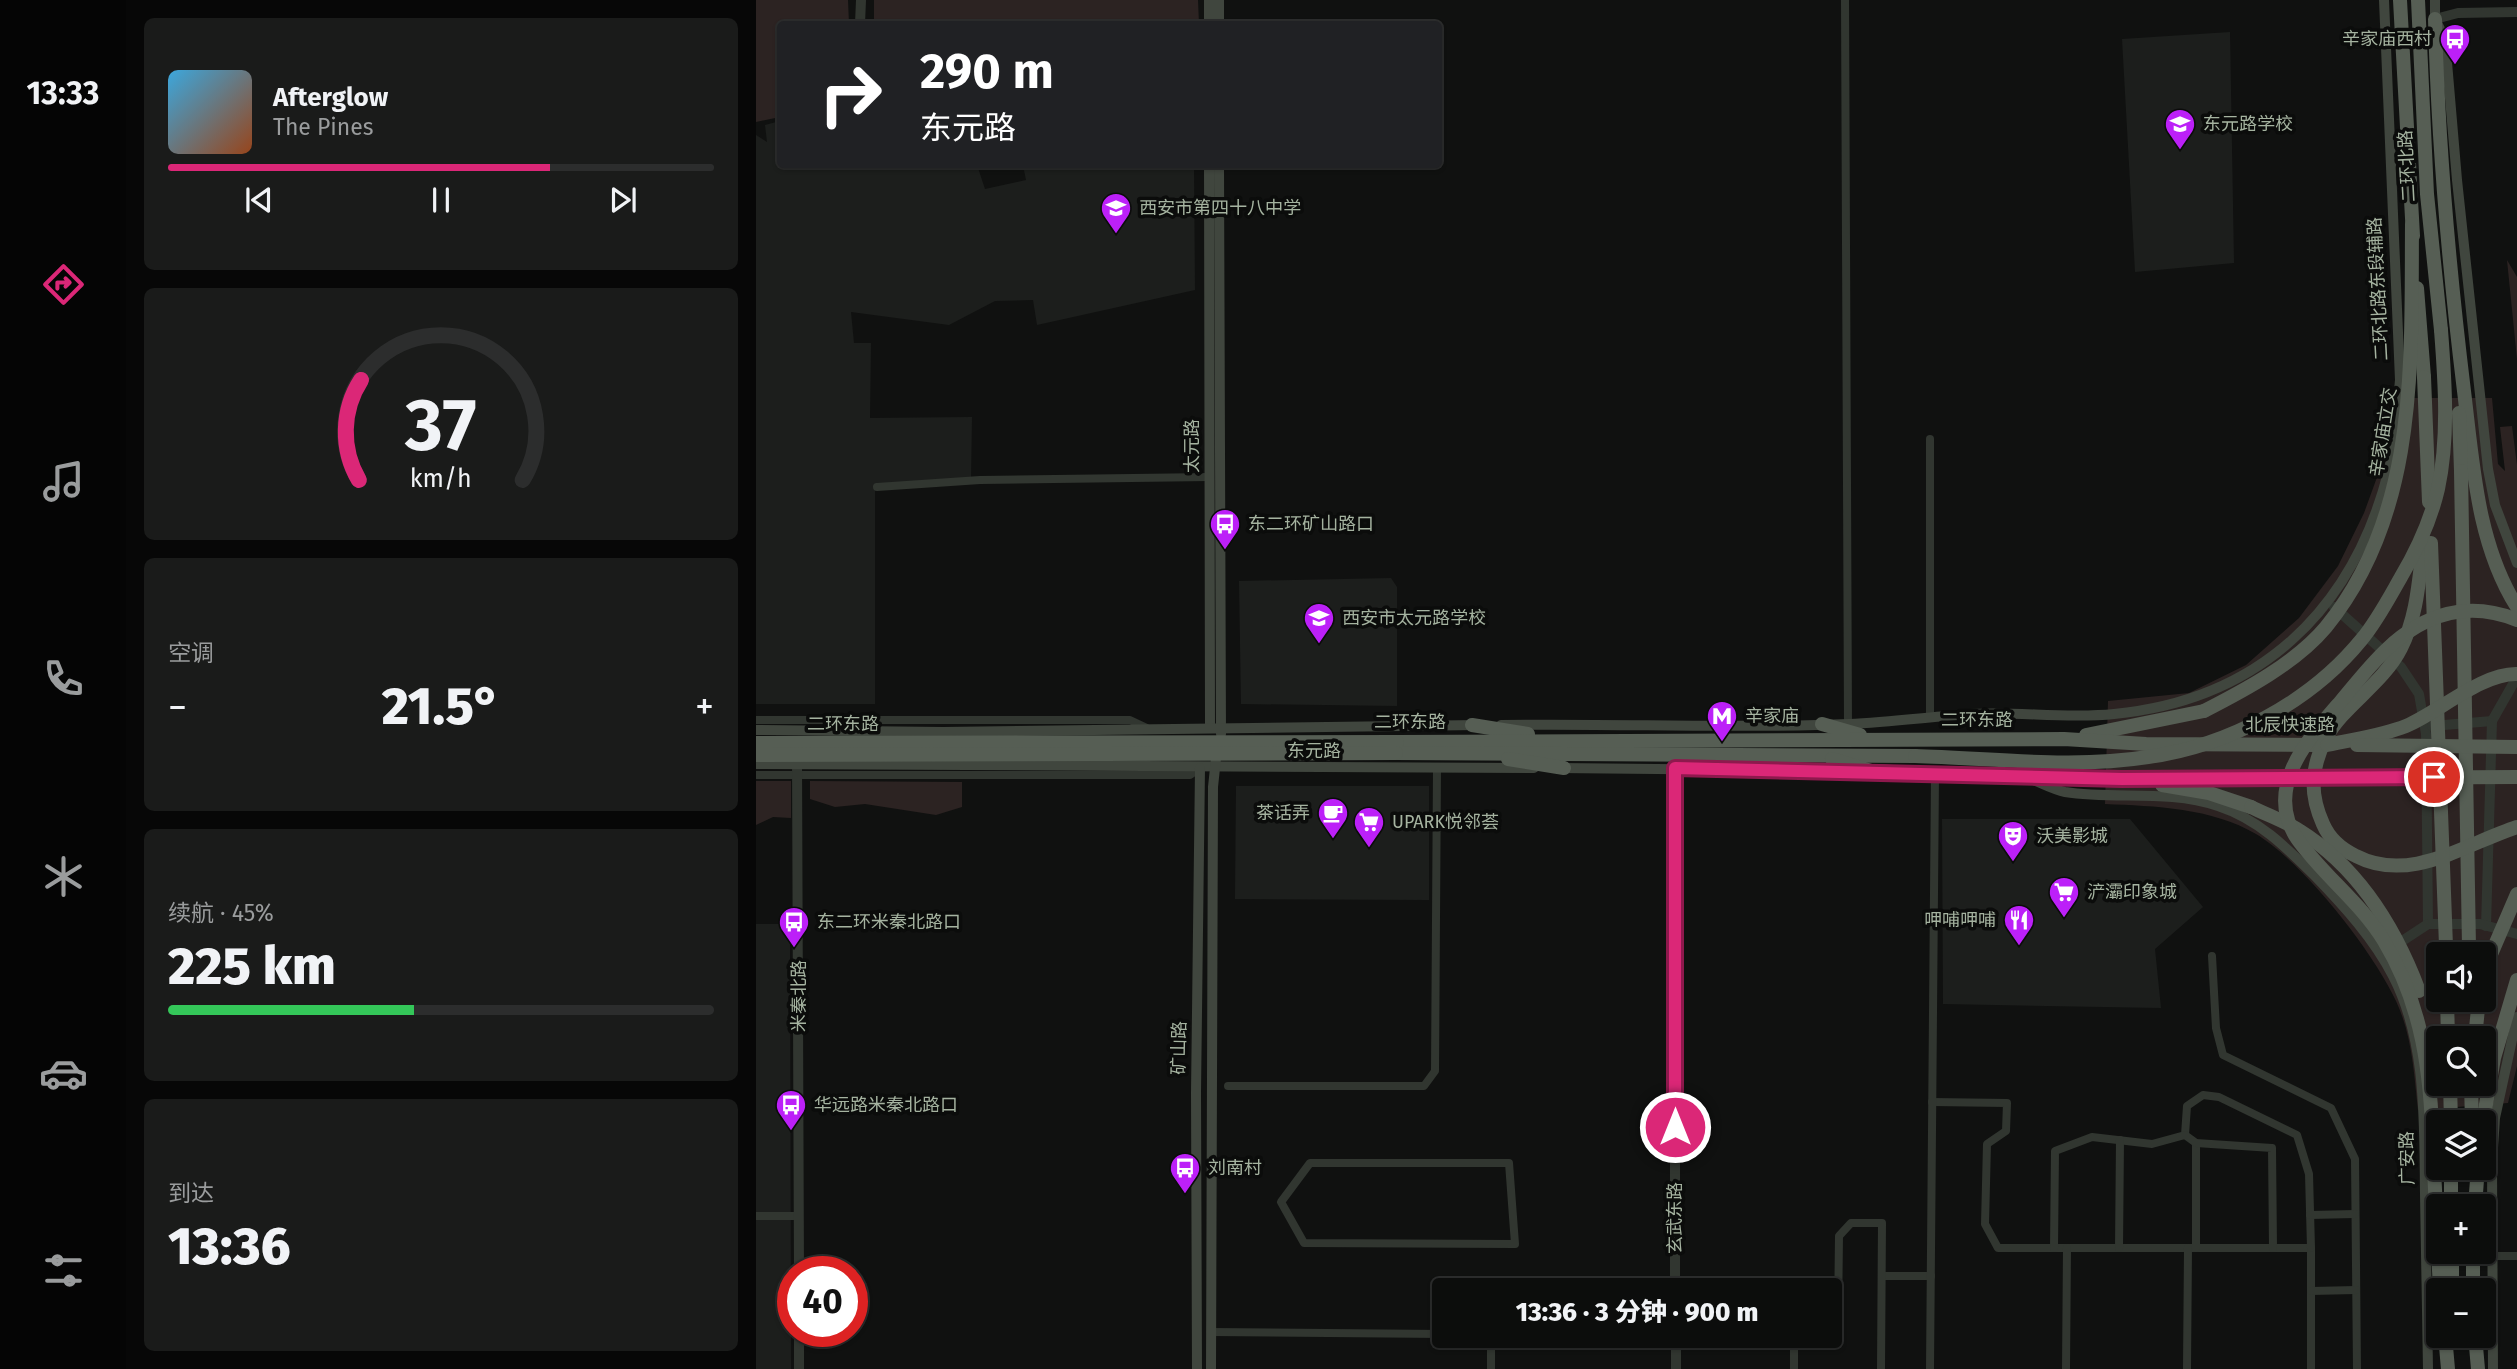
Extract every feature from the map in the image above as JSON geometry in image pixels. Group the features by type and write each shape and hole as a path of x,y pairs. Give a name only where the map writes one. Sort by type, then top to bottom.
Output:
{"highway":[{"name":"二环北路","path":"2419,0 2438,126"},
{"name":"二环北路","path":"1817,754 2084,761 2148,757 2211,741 2274,713 2327,675 2362,639 2388,601 2419,541 2437,491 2443,445 2441,330 2427,194 2419,0"},
{"name":"二环北路","path":"2400,1 2412,224"},
{"path":"2435,19 2438,126 2455,321 2461,471 2469,942"},
{"name":"辛家庙立交","path":"2412,224 2424,377 2446,942"},
{"name":"辛家庙立交","path":"2064,738 2204,711 2238,693 2289,659 2325,629 2359,581 2378,536 2401,464 2411,379 2412,224"},
{"path":"2455,321 2483,519 2503,580 2517,607"},
{"path":"2429,500 2417,601 2409,631 2388,668 2327,736 2317,759 2311,786 2314,804 2327,834 2346,852 2368,863 2396,868 2459,851 2517,827"},
{"path":"2438,1278 2432,1093 2426,1050 2409,990 2369,920 2296,837 2287,811 2286,785 2300,750 2316,730 2377,658 2414,626 2429,618 2466,610 2499,613 2517,620"},
{"path":"2327,745 2406,726 2505,673 2517,676"},
{"path":"1822,724 1874,739"},
{"path":"1472,725 1567,741"},
{"name":"北辰快速路","path":"2064,738 2146,744 2517,747"},
{"name":"二环东路","path":"756,755 1397,747 1567,741 2064,738"},
{"name":"二环东路","path":"756,743 1397,747"},
{"path":"1397,747 1469,753 1564,768"},
{"path":"1469,753 1817,754 1871,771 2122,779 2517,777"},
{"path":"2122,779 2209,793 2251,807 2300,831 2350,873 2381,910 2408,963 2430,1026"},
{"path":"2496,943 2517,894"},
{"path":"2485,1110 2494,1058 2517,980"},
{"path":"2446,1348 2451,1369"},
{"path":"2451,1369 2452,1348"},
{"path":"2475,1348 2476,1369"}],"main road":[{"path":"1209,0 1209,21"},
{"path":"1219,0 1219,21"},
{"name":"二环北路东段辅路","path":"1930,717 2113,714 2208,692 2250,672 2297,639 2329,603 2352,566 2374,520 2388,472 2396,429 2400,380 2384,0"},
{"path":"2434,0 2435,19 2445,39 2459,207 2488,469 2495,505 2517,563"},
{"name":"太元路","path":"1209,168 1210,477 1216,728"},
{"name":"太元路","path":"1216,728 1219,168"},
{"name":"东元路","path":"756,730 797,725 1149,729 1848,724 1930,717"},
{"name":"矿山路","path":"1211,1369 1213,769 1216,728"},
{"name":"东元路","path":"756,764 798,769 1675,768 1871,771"},
{"name":"矿山路","path":"1197,1369 1196,1093 1200,768"},
{"name":"广安路","path":"2024,776 2063,792 2171,795 2216,805 2239,814 2266,830 2289,851 2336,898 2381,955 2409,1014 2418,1059 2424,1115 2428,1369"},
{"path":"2493,1194 2495,1118 2517,1017"},
{"path":"2491,1264 2493,1369"},
{"path":"2442,1369 2443,1348"}],"street":[{"path":"860,21 861,0"},
{"path":"1845,0 1848,724"},
{"path":"2384,0 2400,1"},
{"path":"2435,19 2458,13 2517,12"},
{"path":"1930,439 1930,717"},
{"path":"877,487 980,480 1210,477"},
{"path":"2329,603 2401,667 2419,694 2425,727 2428,924"},
{"path":"2486,926 2492,722 2517,676"},
{"path":"756,720 797,725"},
{"path":"2425,727 2492,722"},
{"name":"米秦北路","path":"797,725 799,1256"},
{"name":"矿山路","path":"1200,768 1216,728"},
{"path":"1228,1086 1424,1086 1435,1071 1437,768"},
{"name":"玄武东路","path":"1675,768 1675,1278"},
{"path":"756,775 798,769"},
{"path":"1930,1369 1935,774"},
{"path":"2381,955 2428,924 2486,926 2517,934"},
{"path":"2211,956 2216,1028 2223,1055 2331,1108 2355,1159 2357,1369"},
{"path":"2185,1135 2187,1106 2203,1095 2219,1097 2297,1135 2309,1174 2311,1369"},
{"path":"1932,1102 2007,1103 2006,1131 1987,1144 1985,1224 1998,1248 2311,1248"},
{"path":"2054,1248 2054,1151 2092,1138 2152,1144 2185,1135"},
{"path":"2185,1135 2196,1143 2272,1148 2273,1248"},
{"path":"2119,1248 2120,1140"},
{"path":"2187,1369 2196,1143"},
{"path":"1310,1163 1509,1163 1516,1244 1304,1243 1282,1202 1310,1163"},
{"path":"2310,1215 2355,1214"},
{"path":"756,1216 799,1216"},
{"path":"1838,1278 1839,1236 1851,1223 1882,1223 1881,1369"},
{"path":"2066,1369 2067,1248"},
{"path":"2496,1256 2517,1256"},
{"path":"1882,1276 1931,1276"},
{"path":"2311,1291 2356,1290"},
{"path":"1211,1332 1432,1334"},
{"path":"799,1347 799,1369"},
{"path":"1491,1348 1491,1369"},
{"path":"1675,1348 1676,1369"},
{"path":"1794,1348 1794,1369"}],"shaded area":[{"path":"756,0 848,0 849,21 777,21 777,118 756,122"},
{"path":"874,0 1198,0 1199,21 1160,20 874,21"},
{"name":"东元路学校","path":"2230,32 2234,263 2135,272 2122,39"},
{"path":"777,122 777,168 978,168 985,189 1026,180 1024,168 1194,168 1195,290 1037,325 1033,300 995,301 949,325 851,312 854,343 871,343 870,418 972,417 971,481 875,485 875,704 756,704 756,135 767,142 765,125"},
{"path":"2507,260 2517,277 2517,359"},
{"path":"2386,398 2492,398 2498,464 2505,471 2500,427 2512,426 2517,465 2517,1066 2508,1103 2418,1110 2412,1054 2396,1001 2371,958 2335,909 2275,847 2239,825 2202,814 2105,804 2108,701 2189,693 2246,665 2299,618 2338,566 2364,513 2384,458"},
{"name":"西安市太元路学校","path":"1391,578 1397,587 1397,706 1241,704 1239,581"},
{"path":"756,781 791,781 791,818 773,817 756,825"},
{"path":"810,781 962,782 962,807 936,815 865,804 835,807 810,799"},
{"path":"1236,786 1429,786 1429,900 1235,899"},
{"name":"浐灞印象城","path":"1942,819 2130,819 2203,907 2155,949 2161,1008 1943,1004"},
{"path":"756,924 790,924 791,1256 777,1256 777,1347 791,1347 791,1369 756,1369"}],"place":[{"name":"辛家庙西村","path":"2455,66"},
{"name":"东元路学校","path":"2180,151"},
{"name":"西安市第四十八中学","path":"1116,235"},
{"name":"东二环矿山路口","path":"1225,551"},
{"name":"西安市太元路学校","path":"1319,645"},
{"name":"辛家庙","path":"1722,743"},
{"name":"茶话弄","path":"1333,840"},
{"name":"UPARK悦邻荟","path":"1369,849"},
{"name":"沃美影城","path":"2013,863"},
{"name":"浐灞印象城","path":"2064,919"},
{"name":"呷哺呷哺","path":"2019,947"},
{"name":"东二环米秦北路口","path":"794,949"},
{"name":"华远路米秦北路口","path":"791,1132"},
{"name":"刘南村","path":"1185,1195"}],"route":[{"path":"1675,1127 1675,768 2122,779 2434,777"}]}
